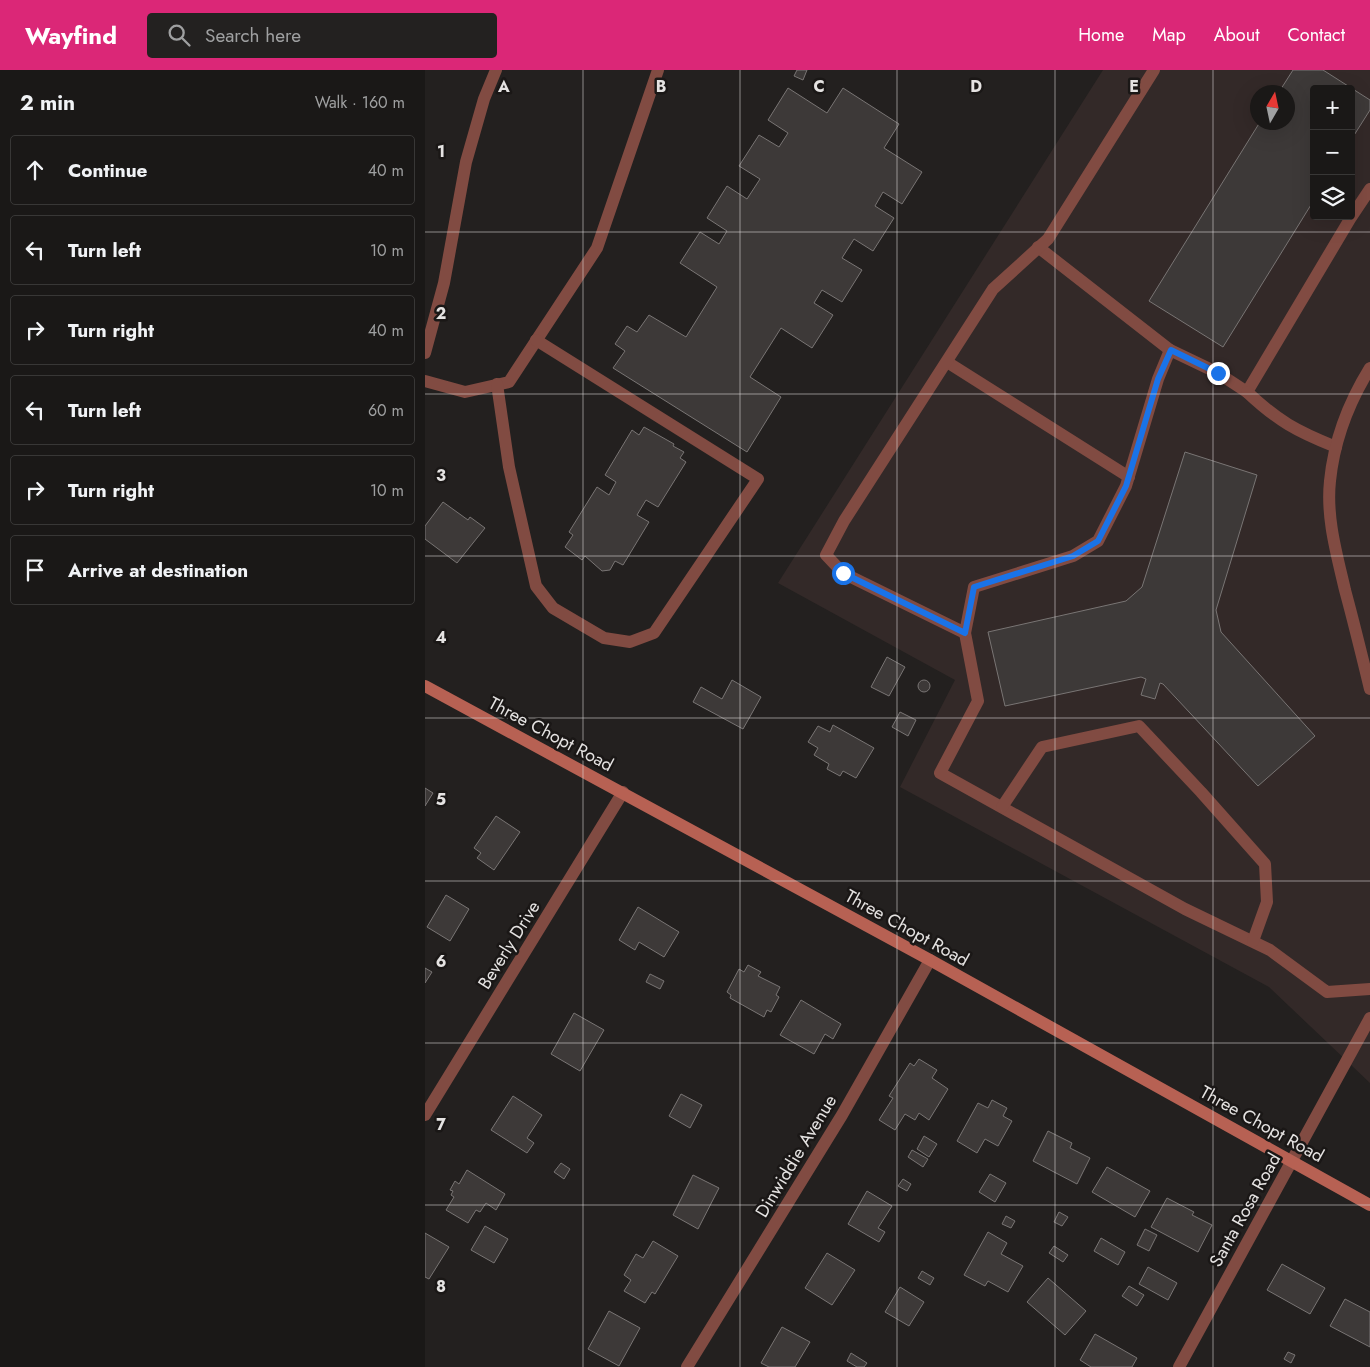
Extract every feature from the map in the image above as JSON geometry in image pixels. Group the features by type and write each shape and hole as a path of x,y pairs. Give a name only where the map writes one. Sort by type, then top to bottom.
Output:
{"main road":[{"name":"Three Chopt Road","path":"425,686 930,960 1370,1205"}],"street":[{"path":"425,354 444,283 466,162 484,99 496,70"},
{"path":"425,381 465,392 509,382 597,248 633,136 658,70"},
{"path":"965,633 843,573 826,555 844,521 993,289 1048,239 1154,70"},
{"path":"1247,392 1350,219 1370,189"},
{"path":"1039,247 1171,350 1218,373 1247,392 1273,416 1301,433 1336,447"},
{"path":"497,384 509,467 536,586 553,608 604,638 630,642 653,633 758,478 535,340"},
{"path":"1171,350 1158,379 1129,476 1098,541 1073,556 974,587 965,633 978,701 940,773 1185,909 1270,950 1327,992 1370,989"},
{"path":"947,362 1129,476"},
{"path":"1370,368 1349,407 1336,447 1330,482 1330,509 1335,548 1366,654 1370,689"},
{"path":"1003,807 1042,747 1139,726 1265,864 1267,902 1253,941"},
{"name":"Beverly Drive","path":"425,1115 623,792"},
{"name":"Dinwiddie Avenue","path":"687,1367 842,1115 930,960"},
{"name":"Santa Rosa Road","path":"1179,1367 1292,1160 1329,1097 1370,1018"}],"shaded area":[{"path":"1103,70 1370,70 1370,1083 1269,987 900,787 955,680 778,583"}],"building":[{"path":"797,70 807,70 803,80 794,76"},
{"path":"1293,70 1323,70 1346,85 1310,85 1310,206 1223,347 1149,301 1255,130 1295,130 1295,85 1283,85"},
{"path":"788,88 827,113 843,88 899,124 884,148 922,172 902,204 883,192 875,206 894,218 873,251 854,239 842,258 862,270 842,302 822,290 814,303 833,315 812,348 781,328 750,377 781,397 747,452 613,368 625,351 615,344 627,326 637,332 649,315 686,337 717,287 680,263 700,232 719,244 727,231 707,218 727,186 747,199 760,179 739,166 759,135 779,147 788,133 768,120"},
{"path":"1355,90 1370,100 1370,110 1355,134"},
{"path":"644,427 684,452 680,458 686,462 658,507 646,500 637,515 649,522 623,565 615,561 610,570 602,571 585,556 582,560 565,547 573,535 569,532 597,487 609,495 616,482 605,475 632,430 639,435"},
{"path":"1185,452 1257,475 1216,610 1221,632 1315,736 1258,786 1160,683 1155,699 1141,695 1146,679 1141,677 1005,706 988,632 1126,601 1142,587"},
{"path":"443,502 468,520 470,517 485,528 457,563 425,539 425,526"},
{"path":"887,657 905,667 889,696 871,687"},
{"path":"732,680 761,697 743,729 693,702 701,687 722,699"},
{"path":"922,680 926,680 930,686 926,692 922,692 918,688 918,684"},
{"path":"900,712 916,720 908,736 892,727"},
{"path":"833,725 874,748 856,778 843,771 840,776 827,769 829,764 814,755 818,748 808,742 818,726 830,732"},
{"path":"425,788 433,793 425,806"},
{"path":"496,816 520,832 494,870 477,858 481,853 474,848"},
{"path":"446,895 469,909 450,941 427,927"},
{"path":"638,907 679,932 664,957 639,942 635,950 619,940"},
{"path":"748,965 761,972 758,976 780,987 776,995 779,997 771,1012 767,1010 764,1017 730,998 731,995 727,992 739,969 744,972"},
{"path":"425,968 432,972 425,983"},
{"path":"650,974 664,981 660,989 646,982"},
{"path":"801,1000 841,1024 833,1039 825,1034 814,1054 780,1035"},
{"path":"574,1013 604,1030 580,1071 551,1054"},
{"path":"919,1059 937,1070 932,1078 948,1089 929,1120 919,1113 915,1120 905,1114 895,1130 879,1120 893,1098 889,1096 910,1063 914,1066"},
{"path":"681,1094 702,1105 690,1128 669,1116"},
{"path":"513,1096 542,1115 527,1138 534,1143 527,1153 491,1130"},
{"path":"992,1100 1007,1108 1003,1116 1012,1121 998,1146 985,1139 977,1153 957,1141 978,1103 988,1108"},
{"path":"1048,1131 1072,1143 1070,1148 1090,1158 1077,1184 1033,1161"},
{"path":"924,1136 937,1144 929,1157 917,1149"},
{"path":"912,1150 928,1159 923,1167 908,1157"},
{"path":"561,1163 570,1169 564,1179 554,1172"},
{"path":"1107,1167 1150,1191 1135,1217 1092,1192"},
{"path":"467,1170 505,1194 496,1210 486,1203 480,1212 476,1210 468,1223 446,1210 454,1197 451,1195 453,1191 450,1190 455,1181 459,1184"},
{"path":"990,1174 1006,1183 995,1202 979,1192"},
{"path":"693,1175 719,1188 698,1229 673,1215"},
{"path":"903,1179 911,1184 907,1191 898,1186"},
{"path":"867,1191 892,1206 878,1228 885,1232 879,1242 848,1224"},
{"path":"1167,1198 1194,1212 1192,1215 1212,1225 1198,1252 1151,1227"},
{"path":"1059,1212 1068,1217 1062,1226 1054,1222"},
{"path":"1006,1216 1015,1221 1011,1228 1002,1224"},
{"path":"485,1226 508,1239 494,1263 471,1250"},
{"path":"1145,1229 1157,1235 1149,1251 1137,1245"},
{"path":"988,1232 1007,1243 1001,1254 1023,1266 1008,1292 988,1281 985,1286 964,1275"},
{"path":"425,1233 449,1247 429,1279 425,1277"},
{"path":"1101,1238 1125,1252 1118,1265 1094,1251"},
{"path":"653,1241 678,1256 655,1294 652,1292 645,1303 624,1291 631,1280 624,1275 636,1254 643,1258"},
{"path":"1054,1246 1068,1255 1063,1262 1049,1253"},
{"path":"827,1253 855,1270 832,1305 805,1288"},
{"path":"1282,1264 1325,1288 1310,1314 1267,1290"},
{"path":"1148,1267 1177,1283 1168,1300 1139,1284"},
{"path":"922,1271 934,1278 930,1285 918,1278"},
{"path":"1048,1278 1086,1311 1065,1335 1027,1302"},
{"path":"1129,1286 1144,1295 1137,1306 1122,1296"},
{"path":"900,1287 924,1302 909,1326 885,1312"},
{"path":"1345,1299 1370,1312 1370,1347 1330,1326"},
{"path":"609,1311 640,1328 619,1366 588,1349"},
{"path":"782,1327 810,1342 795,1367 769,1367 761,1363"},
{"path":"1095,1334 1137,1358 1132,1367 1091,1367 1080,1360"},
{"path":"1288,1352 1295,1355 1291,1363 1284,1359"},
{"path":"851,1353 867,1363 864,1367 857,1367 847,1361"}],"route":[{"path":"843,573 965,633 974,587 1073,556 1098,541 1126,486 1158,379 1171,350 1218,373"}]}
